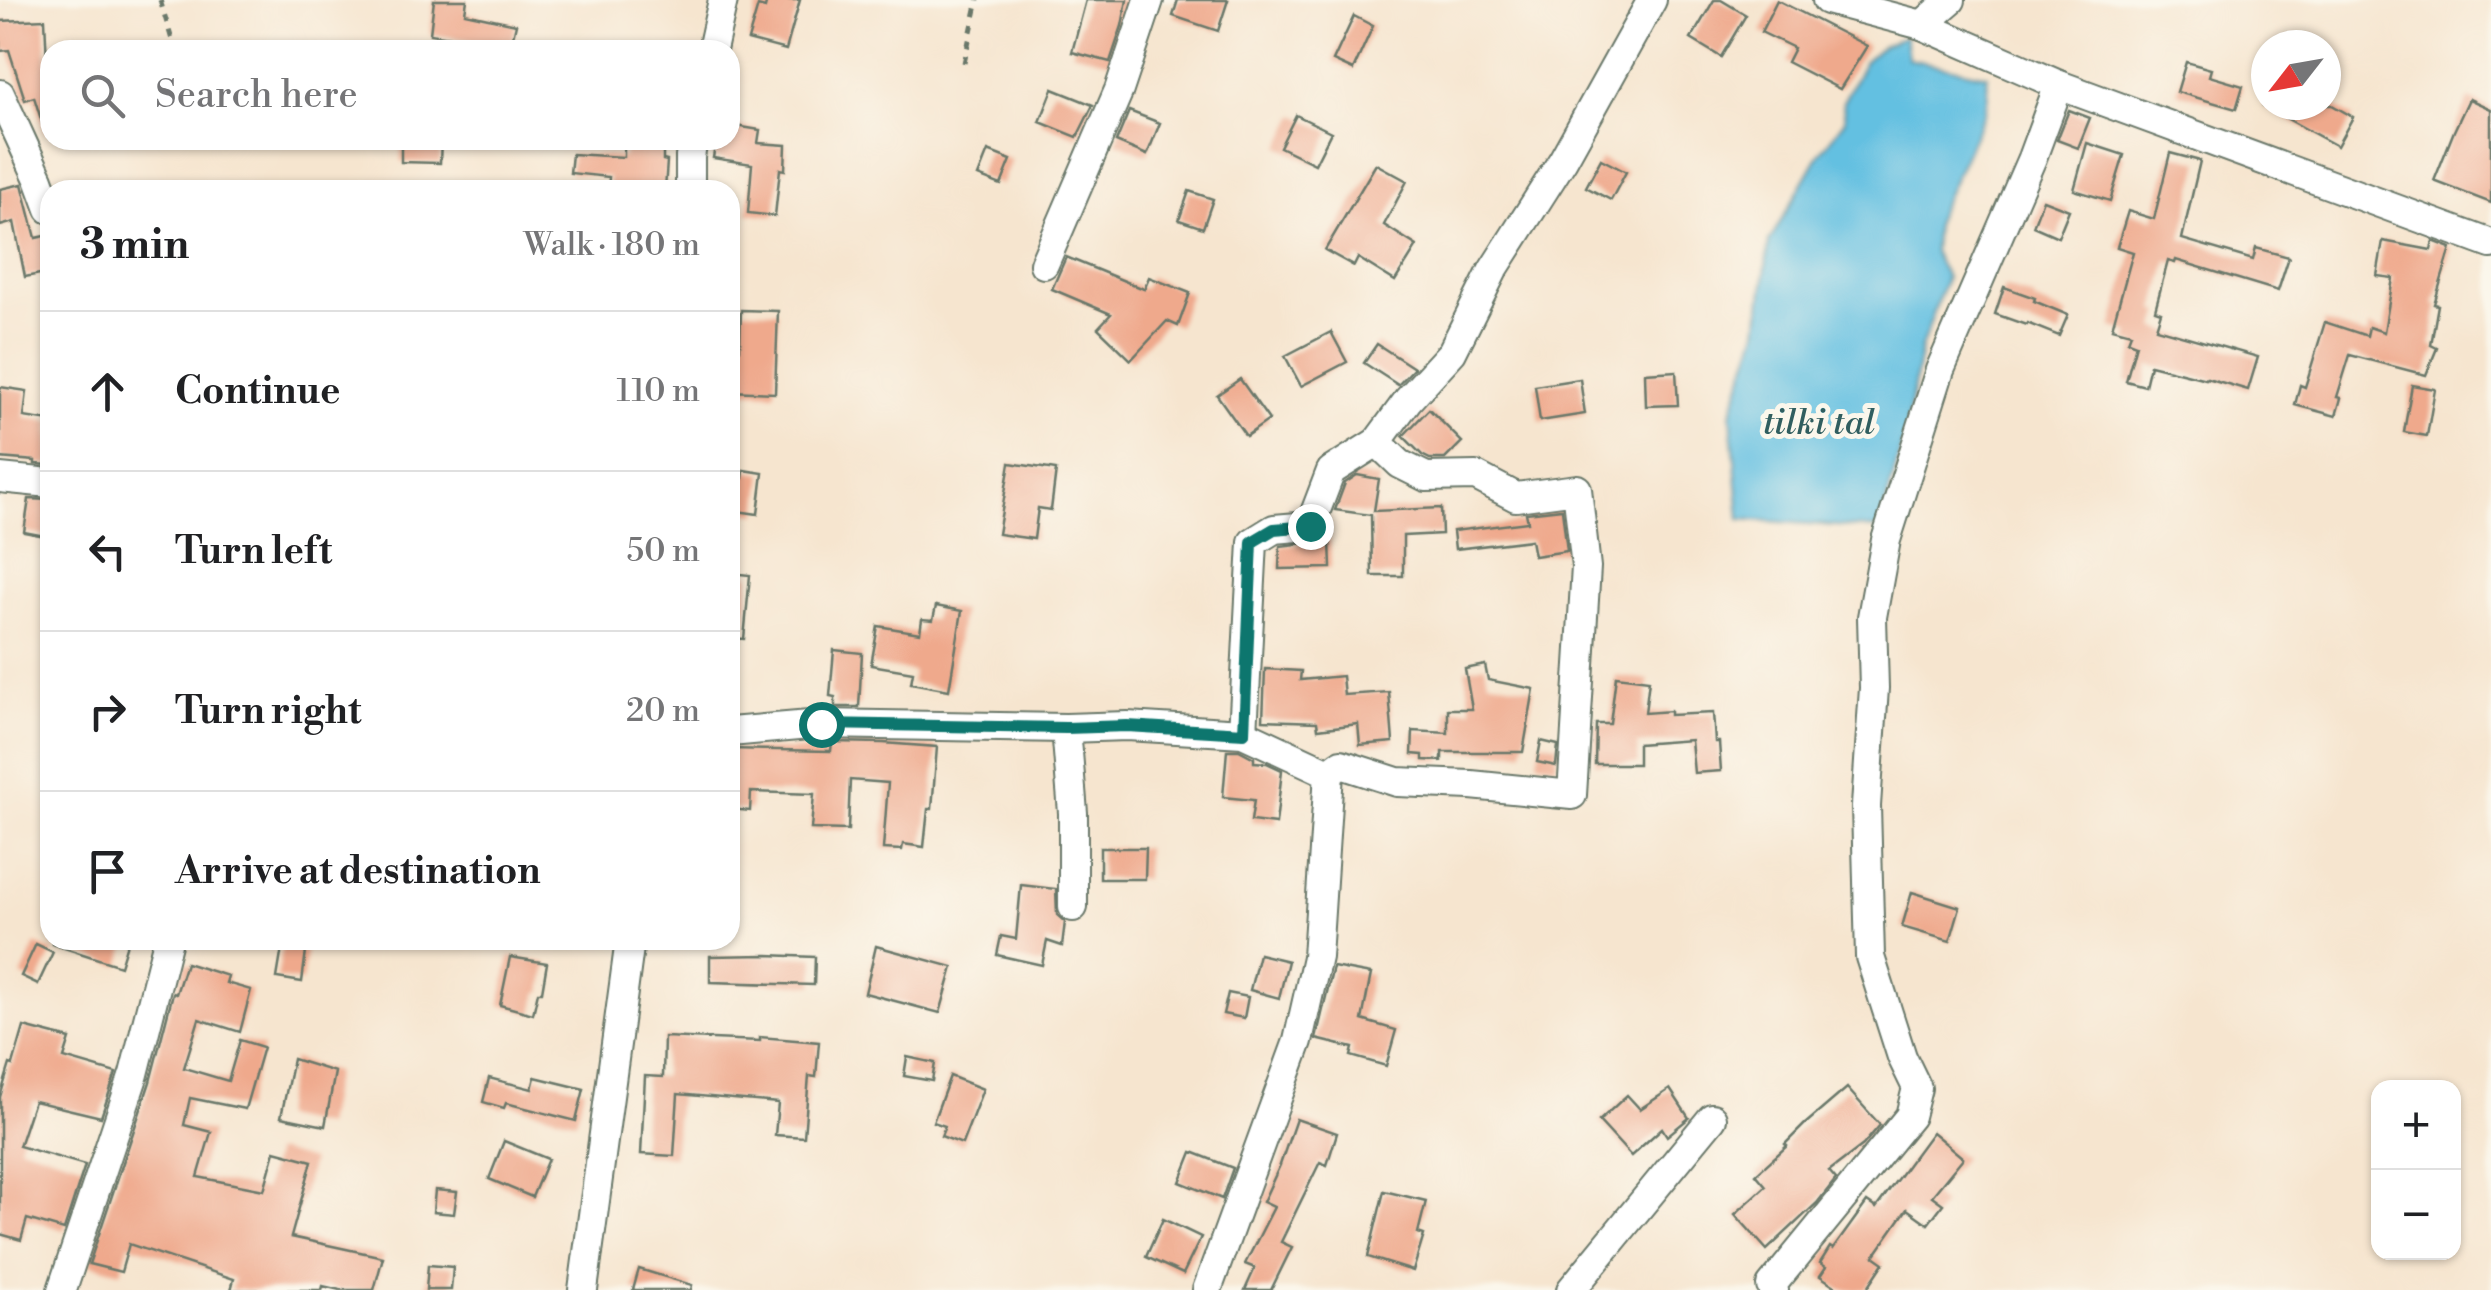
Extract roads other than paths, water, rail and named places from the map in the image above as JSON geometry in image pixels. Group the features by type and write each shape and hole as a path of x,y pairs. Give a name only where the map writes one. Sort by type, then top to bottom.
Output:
{"street":[{"path":"714,40 722,0"},
{"path":"1044,264 1119,90 1148,0"},
{"path":"1244,733 1252,542 1274,529 1310,526 1331,472 1378,442 1408,400 1452,352 1493,270 1564,160 1652,0"},
{"path":"1827,0 1922,26 2059,85 2491,244"},
{"path":"1922,26 1951,0"},
{"path":"1774,1290 1771,1286 1910,1116 1918,1088 1902,1057 1870,957 1866,806 1874,688 1872,616 1886,540 1940,370 2032,158 2059,85"},
{"path":"0,94 41,180"},
{"path":"690,180 691,150"},
{"path":"1329,772 1341,764 1397,782 1572,796 1586,567 1578,489 1516,497 1476,476 1426,477 1400,464 1378,442"},
{"path":"0,478 40,481"},
{"path":"740,731 821,724 1127,726 1244,733 1329,772"},
{"path":"1066,728 1074,813 1074,907"},
{"path":"1207,1290 1298,1041 1317,957 1329,772"},
{"path":"62,1290 134,1074 165,950"},
{"path":"583,1290 629,950"},
{"path":"1572,1290 1712,1118"}],"water":[{"name":"tilki tal","path":"1905,37 1908,59 1987,75 1988,95 1985,112 1935,221 1933,251 1946,278 1921,348 1905,434 1879,529 1740,519 1731,414 1758,331 1769,242 1820,153 1845,120 1843,102 1865,61 1881,47"}]}
